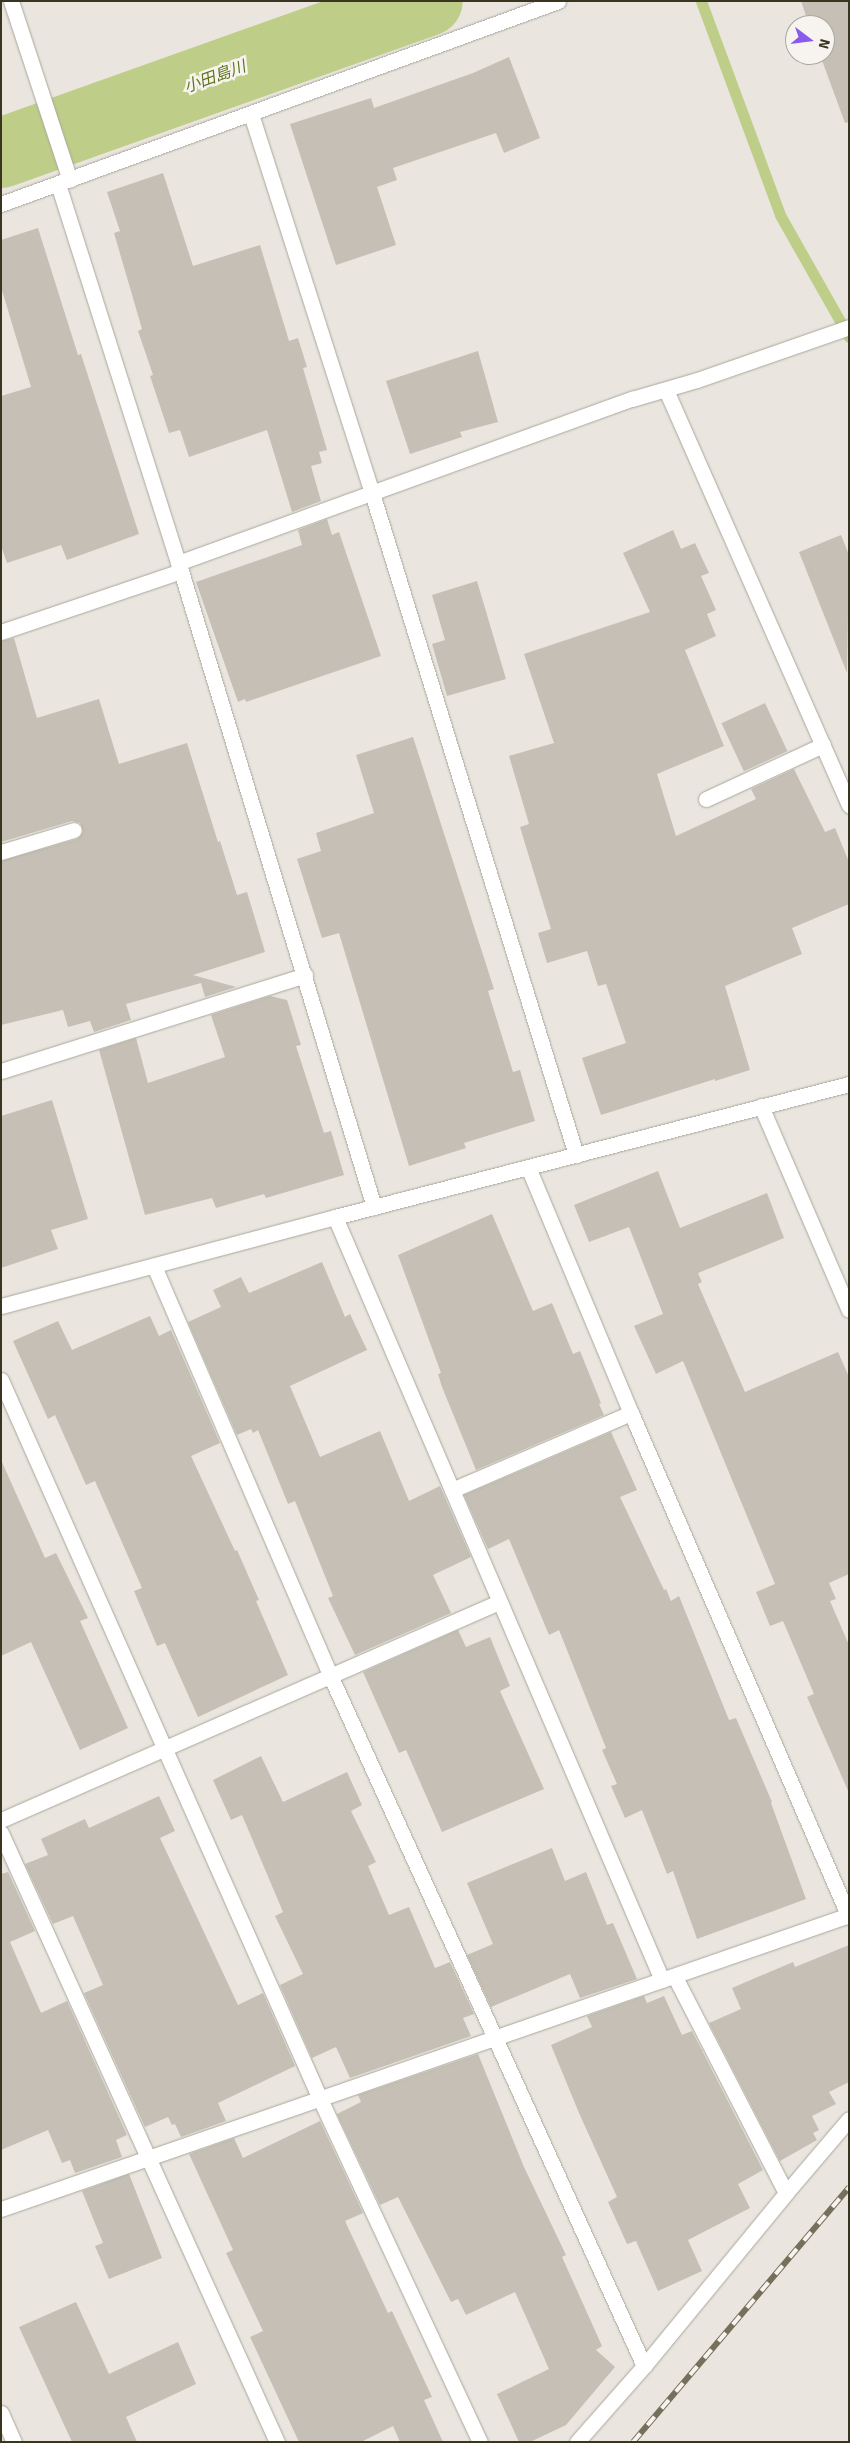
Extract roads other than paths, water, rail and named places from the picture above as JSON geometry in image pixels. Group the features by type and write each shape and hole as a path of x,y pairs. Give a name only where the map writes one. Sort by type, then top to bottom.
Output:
{"street":[{"path":"11,1 60,150 64,182 374,1207"},
{"path":"1,204 558,1"},
{"path":"251,114 372,493 576,1155"},
{"path":"1,632 180,567 372,493 632,399 666,390 849,327"},
{"path":"666,390 849,805"},
{"path":"706,799 823,745"},
{"path":"1,852 74,830"},
{"path":"1,1071 305,975"},
{"path":"1,1306 335,1217 849,1084"},
{"path":"761,1106 849,1310"},
{"path":"1,2209 848,1916 631,1413 528,1167"},
{"path":"335,1217 499,1602 669,1979 786,2194"},
{"path":"154,1266 330,1675 644,2366"},
{"path":"1,1380 320,2099 480,2442"},
{"path":"452,1490 631,1413"},
{"path":"1,1820 499,1602"},
{"path":"1,1833 277,2442"},
{"path":"577,2442 644,2366 849,2119"},
{"path":"1,2413 14,2442"}],"waterway":[{"name":"小田島川","path":"1,153 428,1"},
{"path":"701,1 780,215 849,337"}],"railway":[{"path":"633,2442 849,2187"}]}
